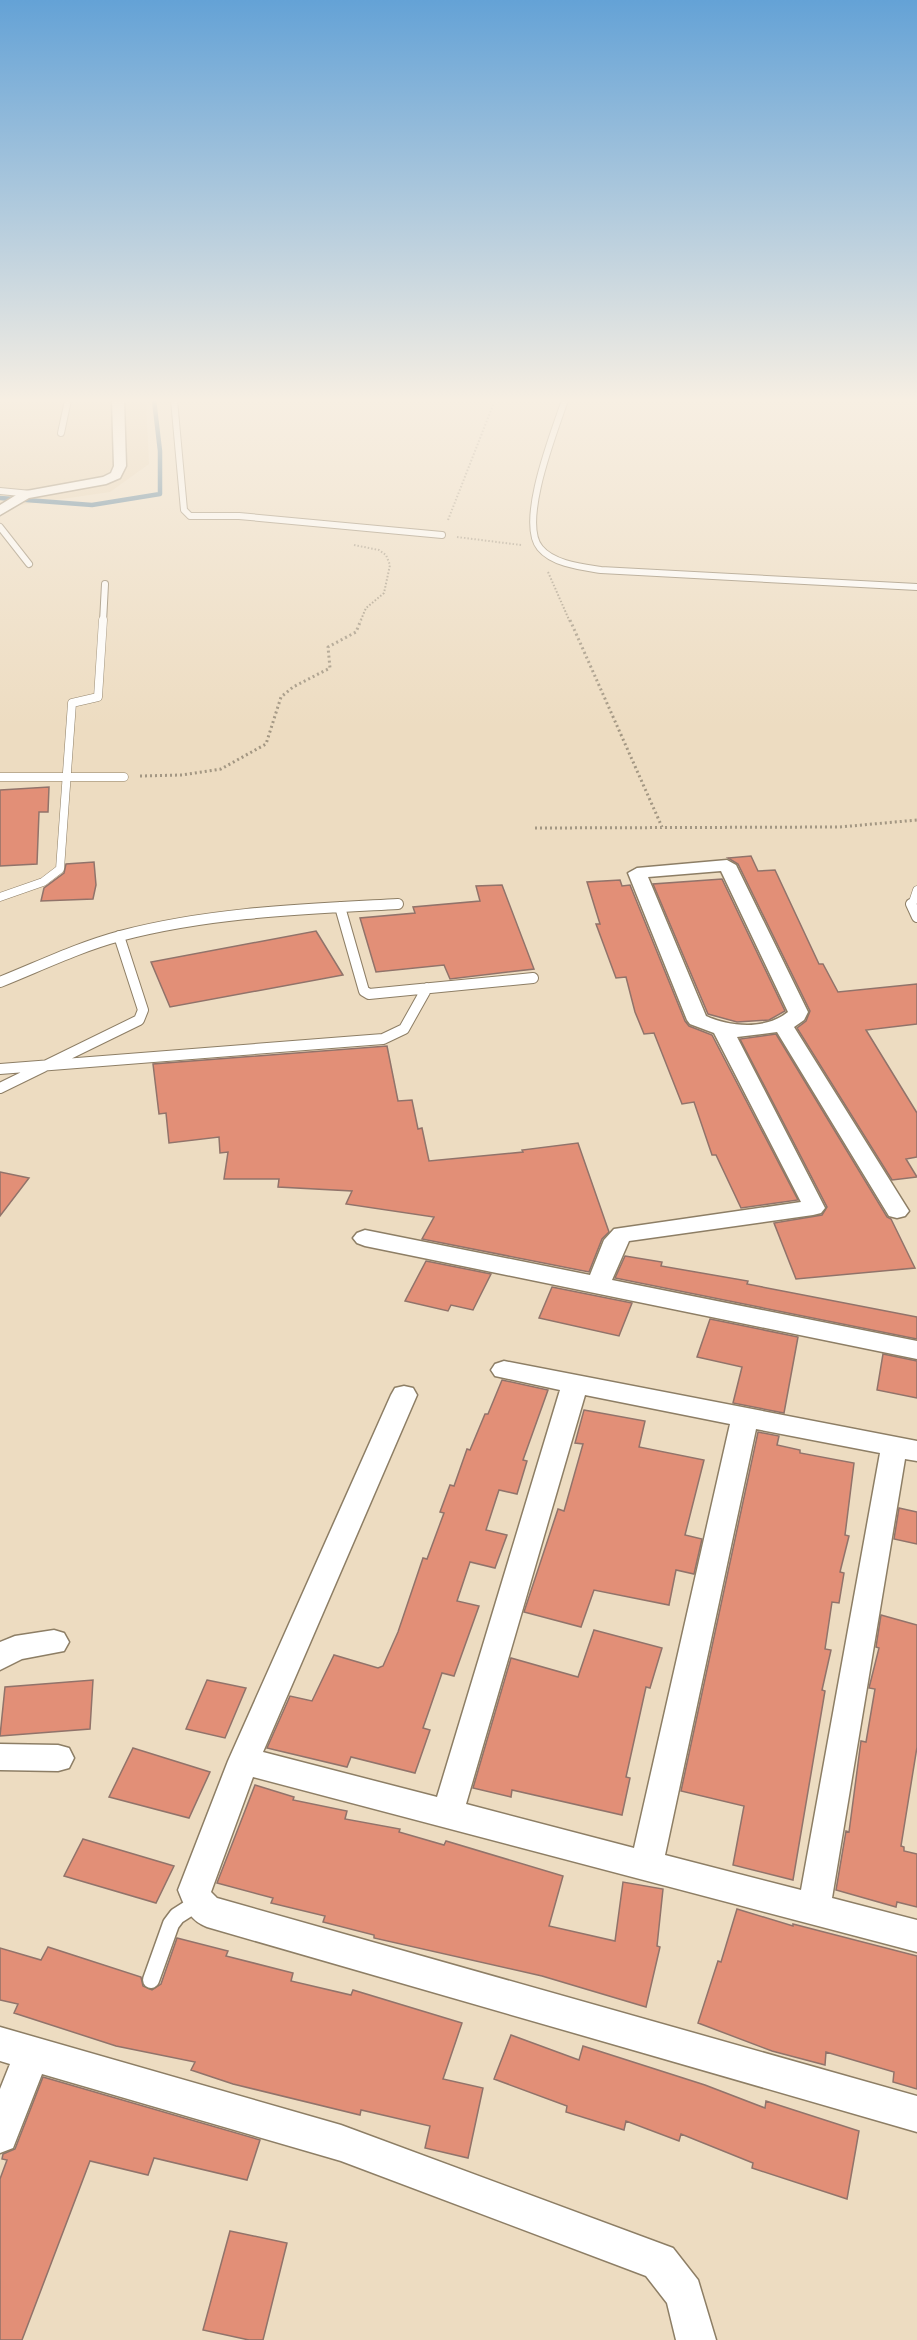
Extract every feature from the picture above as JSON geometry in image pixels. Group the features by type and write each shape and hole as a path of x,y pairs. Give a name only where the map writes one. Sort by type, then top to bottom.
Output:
{"street":[{"path":"728,865 798,1012 797,1016 783,1026 723,1030 694,1017 637,872 728,865"},
{"path":"783,1026 897,1211"},
{"path":"597,1287 616,1240 622,1234 813,1208 813,1204 723,1030"},
{"path":"365,1238 597,1287 917,1350"},
{"path":"504,1370 905,1449 814,1908"},
{"path":"448,1812 575,1384"},
{"path":"404,1395 244,1761 194,1890 199,1902 207,1911 917,2114"},
{"path":"646,1866 745,1417"},
{"path":"0,1658 15,1648 54,1642"},
{"path":"0,1757 57,1758"},
{"path":"244,1761 448,1812 917,1936"},
{"path":"0,2135 16,2049 341,2143 659,2262 684,2294 696,2340"}],"lane":[{"path":"184,509 190,516 238,516 442,535"},
{"path":"534,509 532,535 540,547 563,562 601,570 917,587"},
{"path":"0,527 29,564"},
{"path":"0,897 43,882 60,870 72,703 98,697 105,584"},
{"path":"0,777 124,777"},
{"path":"917,890 911,903 917,917"},
{"path":"0,982 119,936 236,915 398,904"},
{"path":"340,907 365,992 533,978"},
{"path":"0,1088 139,1020 143,1014 130,963 119,936"},
{"path":"0,1069 383,1039 404,1029 427,988"},
{"path":"152,1980 171,1924 177,1916 199,1902"}],"path":[{"path":"452,509 442,535 540,547"},
{"path":"124,777 182,775 221,769 267,744 281,697 293,687 330,668 328,647 356,632 366,608 384,592 390,565 386,555 379,550 349,543 338,536 337,525"},
{"path":"517,544 523,552"},
{"path":"548,571 662,827"},
{"path":"535,828 840,827 917,820"}],"building":[{"path":"49,787 48,812 39,812 37,864 0,866 0,790"},
{"path":"751,856 758,871 775,870 819,964 823,964 838,992 917,984 917,1024 866,1030 917,1113 917,1157 906,1159 917,1177 892,1180 797,1028 806,1021 810,1011 738,864 728,858"},
{"path":"94,862 96,885 93,899 41,901 44,888 64,873 66,864"},
{"path":"722,879 785,1011 769,1020 737,1022 708,1014 653,884"},
{"path":"620,880 622,886 630,885 685,1021 689,1026 712,1035 798,1200 741,1208 716,1155 712,1155 694,1102 682,1104 654,1033 644,1034 635,1012 626,977 616,978 596,924 600,924 587,882"},
{"path":"502,885 534,969 450,979 444,965 376,972 360,918 415,913 413,907 480,901 476,886"},
{"path":"316,931 343,975 170,1007 151,962"},
{"path":"776,1034 887,1217 891,1219 915,1268 796,1279 774,1223 822,1215 827,1207 740,1039"},
{"path":"387,1046 398,1101 412,1100 418,1129 422,1128 429,1161 523,1152 522,1150 578,1143 609,1232 602,1239 589,1272 422,1239 434,1217 346,1204 352,1191 278,1187 279,1179 224,1179 228,1152 220,1153 219,1137 169,1143 166,1113 159,1114 153,1064"},
{"path":"0,1172 29,1178 0,1216"},
{"path":"625,1256 662,1262 661,1266 748,1281 747,1284 917,1317 917,1339 615,1278"},
{"path":"426,1261 491,1274 473,1310 451,1305 448,1311 405,1301"},
{"path":"552,1287 632,1303 619,1336 539,1318"},
{"path":"710,1319 798,1337 784,1413 733,1403 742,1367 697,1357"},
{"path":"883,1354 917,1361 917,1398 877,1390"},
{"path":"502,1380 548,1390 523,1460 527,1461 517,1494 499,1490 486,1530 507,1535 495,1568 470,1562 457,1601 479,1606 454,1676 442,1673 423,1728 430,1730 415,1773 351,1757 347,1767 267,1748 290,1696 312,1701 334,1655 378,1668 383,1666 398,1632 423,1558 427,1559 444,1513 440,1512 450,1485 454,1486 467,1449 470,1450"},
{"path":"584,1410 645,1421 639,1447 704,1460 685,1535 702,1539 694,1574 676,1570 669,1605 594,1590 581,1627 524,1612 558,1509 564,1511 583,1444 575,1443"},
{"path":"758,1432 779,1436 777,1445 800,1450 800,1453 854,1463 845,1535 849,1536 840,1572 844,1573 839,1603 832,1602 825,1649 831,1650 822,1690 825,1691 793,1880 733,1865 744,1806 681,1791"},
{"path":"899,1508 917,1512 917,1544 894,1539"},
{"path":"881,1615 917,1625 917,1747 901,1846 904,1847 904,1851 917,1854 917,1907 897,1902 896,1907 836,1890 846,1831 849,1832 861,1741 866,1742 875,1689 869,1688 879,1648 876,1647"},
{"path":"594,1630 662,1648 650,1688 646,1687 626,1777 630,1778 622,1815 512,1790 511,1797 473,1788 511,1658 578,1677"},
{"path":"93,1680 90,1729 0,1736 5,1687"},
{"path":"207,1680 246,1688 225,1738 186,1729"},
{"path":"133,1748 210,1772 189,1818 109,1797"},
{"path":"255,1785 294,1797 293,1800 347,1811 345,1819 400,1829 399,1832 444,1845 446,1841 563,1876 549,1926 615,1941 623,1882 663,1889 657,1946 660,1947 646,2007 542,1976 374,1938 374,1935 323,1922 325,1916 271,1903 273,1898 217,1883"},
{"path":"83,1839 174,1866 156,1903 64,1876"},
{"path":"737,1909 793,1926 793,1924 917,1956 917,2089 893,2082 894,2072 826,2052 825,2065 772,2051 698,2023 718,1961 721,1962"},
{"path":"177,1938 228,1951 226,1956 293,1973 291,1981 351,1995 353,1990 462,2023 443,2079 483,2088 468,2158 425,2148 430,2126 361,2110 360,2115 233,2084 191,2070 195,2062 116,2046 14,2013 18,2004 0,2000 0,1948 41,1960 48,1947 141,1977 143,1986 152,1990 161,1984"},
{"path":"511,2035 579,2060 583,2046 705,2085 765,2108 766,2101 859,2131 847,2199 752,2168 753,2163 681,2134 679,2141 626,2121 624,2130 566,2112 567,2106 494,2079"},
{"path":"43,2077 260,2140 247,2180 154,2158 148,2175 90,2161 22,2340 0,2340 0,2179 7,2160 2,2159 3,2154 15,2149"},
{"path":"230,2231 287,2243 263,2340 249,2340 203,2330"}]}
